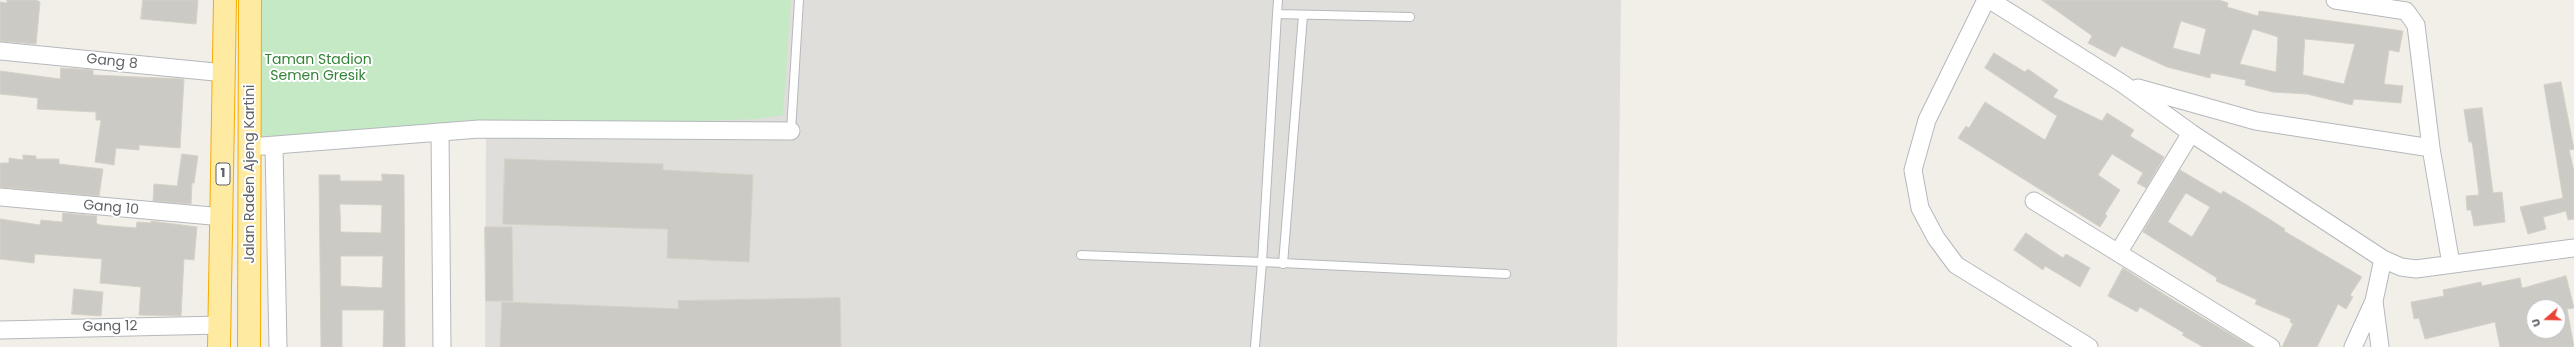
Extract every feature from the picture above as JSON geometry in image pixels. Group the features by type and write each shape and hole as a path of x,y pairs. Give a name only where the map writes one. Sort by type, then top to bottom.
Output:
{"highway":[{"name":"Jalan Raden Ajeng Kartini","path":"219,347 223,217 225,0"},
{"name":"Jalan Raden Ajeng Kartini","path":"248,347 250,0"}],"street":[{"path":"1986,0 1927,120 1913,170 1920,208 1936,238 1956,265 2089,347"},
{"path":"1990,0 2124,84 2191,133 2383,259 2401,267 2416,269 2574,248"},
{"path":"2335,0 2396,8 2406,11 2416,25 2431,148 2451,264"},
{"name":"Gang 8","path":"0,51 224,73"},
{"path":"2124,84 2256,120 2431,148"},
{"path":"250,147 479,129 791,131"},
{"path":"440,132 442,347"},
{"path":"2118,253 2191,133"},
{"path":"274,146 278,347"},
{"name":"Gang 10","path":"0,197 223,217"},
{"path":"2034,201 2271,347"},
{"path":"2353,347 2374,301 2383,259"},
{"path":"2374,301 2380,347"},
{"name":"Gang 12","path":"0,330 220,325"}],"lane":[{"path":"791,131 799,0"},
{"path":"1255,347 1262,262 1278,0"},
{"path":"1277,14 1410,17"},
{"path":"1283,264 1303,15"},
{"path":"1081,255 1506,274"}],"shaded area":[{"path":"250,0 1621,0 1617,347 485,347 486,129"}],"green space":[{"name":"Taman Stadion Semen Gresik","path":"250,0 791,0 783,115 758,119 248,138"}],"building":[{"path":"7,0 36,0 40,2 36,44 0,41 0,2 7,3"},
{"path":"143,0 198,0 196,24 141,19"},
{"path":"2042,0 2219,0 2228,3 2227,7 2258,16 2259,11 2403,31 2399,52 2389,50 2384,84 2403,86 2401,103 2354,99 2352,105 2307,94 2273,92 2245,85 2246,80 2211,73 2210,78 2167,67 2121,46 2115,57 2088,43 2092,36","holes":["2181,21 2206,29 2200,55 2173,48","2253,29 2278,37 2276,72 2240,64","2305,39 2355,44 2344,84 2303,75"]},
{"path":"1994,53 2025,72 2028,69 2058,90 2053,97 2102,121 2107,113 2134,130 2130,136 2164,157 2146,188 2137,183 2143,173 2112,154 2098,175 2120,190 2105,214 2107,216 2100,227 1958,138 1966,126 1969,128 1985,102 2045,140 2057,116 1985,68"},
{"path":"61,68 93,70 93,75 184,79 180,148 139,145 139,150 116,148 114,165 95,162 101,120 96,120 96,112 37,109 38,98 0,94 0,71 60,79"},
{"path":"2561,82 2574,149 2569,150 2574,171 2574,219 2568,220 2566,211 2543,217 2546,229 2528,234 2520,207 2563,198 2544,85"},
{"path":"2482,108 2493,193 2502,192 2505,222 2474,226 2471,210 2467,210 2466,196 2479,195 2472,142 2469,142 2464,110"},
{"path":"182,154 198,156 194,183 192,183 191,204 153,201 154,184 177,186"},
{"path":"23,155 36,156 36,159 59,159 59,164 103,169 99,196 0,187 0,163 9,163 9,158 23,160"},
{"path":"505,159 663,164 663,170 753,175 749,262 667,258 668,229 503,224"},
{"path":"2180,170 2221,194 2223,191 2247,205 2285,229 2284,231 2362,277 2350,295 2353,297 2346,309 2338,304 2317,347 2282,347 2293,324 2290,322 2291,319 2255,304 2257,300 2216,281 2217,278 2143,232","holes":["2186,193 2210,207 2192,237 2168,222"]},
{"path":"382,174 404,175 405,347 383,347 384,310 342,310 342,347 321,347 319,175 340,175 340,181 382,181","holes":["340,204 382,205 381,233 341,232","341,256 383,256 382,288 341,286"]},
{"path":"63,213 97,216 96,223 100,225 136,228 137,222 151,223 151,221 197,227 194,260 184,259 181,316 139,315 141,287 100,283 102,259 35,254 34,263 0,259 0,219 40,225 41,220 62,222"},
{"path":"485,227 512,227 513,301 486,301"},
{"path":"2026,233 2063,258 2066,254 2090,268 2080,287 2045,266 2043,270 2014,250"},
{"path":"2123,268 2252,347 2203,347 2182,335 2184,333 2140,307 2137,312 2108,296"},
{"path":"2566,276 2574,308 2567,309 2574,347 2500,347 2495,322 2425,339 2419,318 2414,319 2411,302 2444,296 2443,290 2481,282 2482,286 2520,278 2522,288"},
{"path":"74,289 103,292 101,316 72,314"},
{"path":"840,298 841,347 500,347 502,302 679,309 678,301"}]}
